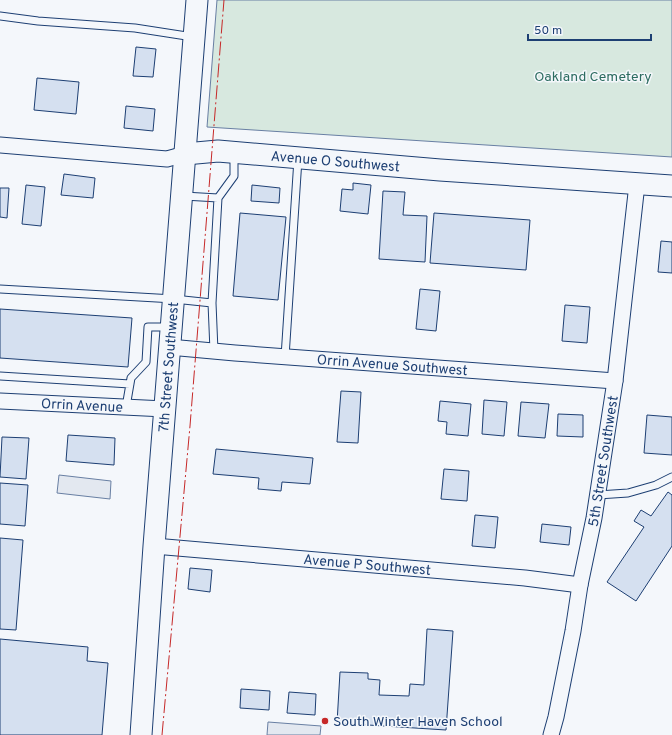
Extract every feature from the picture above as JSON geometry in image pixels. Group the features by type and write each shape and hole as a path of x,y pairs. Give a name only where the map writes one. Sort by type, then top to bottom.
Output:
{"street":[{"name":"7th Street Southwest","path":"141,735 154,546 197,0"},
{"name":"Avenue O Southwest","path":"0,145 167,159 185,154 218,151 672,186"},
{"name":"5th Street Southwest","path":"551,735 573,631 580,585 598,495 616,381 637,184"},
{"name":"Orrin Avenue Southwest","path":"170,337 214,351 616,381"},
{"name":"Orrin Avenue","path":"0,401 165,409"},
{"name":"Avenue P Southwest","path":"154,546 525,578 580,585"}],"lane":[{"path":"0,16 38,21 135,28 194,37"},
{"path":"214,351 212,303 218,198 234,176 234,152"},
{"path":"285,357 298,158"},
{"path":"182,196 218,198"},
{"path":"0,289 174,298 212,303"},
{"path":"126,408 131,378 146,362 148,327 170,337"},
{"path":"0,376 130,384"},
{"path":"598,495 628,493 672,477"}],"green space":[{"name":"Oakland Cemetery","path":"217,0 672,0 672,157 207,127"}],"shaded area":[{"path":"59,475 111,481 110,499 57,493"},
{"path":"268,722 321,726 320,735 267,735"}],"building":[{"path":"136,47 156,49 153,77 133,76"},
{"path":"37,78 79,82 76,114 34,110"},
{"path":"126,106 155,109 153,131 124,128"},
{"path":"64,174 95,178 93,198 61,195"},
{"path":"353,183 371,185 368,214 340,211 342,189 353,190"},
{"path":"26,185 45,187 41,226 22,224"},
{"path":"252,185 280,188 279,203 251,201"},
{"path":"0,188 9,188 7,218 0,217"},
{"path":"383,191 405,192 403,215 427,216 425,262 379,259"},
{"path":"240,213 286,217 278,300 233,296"},
{"path":"434,213 530,220 526,270 430,263"},
{"path":"661,241 672,242 672,273 658,272"},
{"path":"420,289 440,291 436,331 416,329"},
{"path":"565,305 590,307 587,343 562,341"},
{"path":"0,309 132,318 128,367 0,358"},
{"path":"341,391 361,392 358,443 337,442"},
{"path":"484,400 507,402 504,436 482,434"},
{"path":"440,401 471,404 468,436 446,434 447,422 438,421"},
{"path":"521,402 549,404 545,438 518,436"},
{"path":"558,414 583,415 583,437 557,436"},
{"path":"647,415 672,417 672,455 644,453"},
{"path":"68,435 115,438 114,465 66,461"},
{"path":"2,437 29,438 26,479 0,477"},
{"path":"216,449 313,458 310,484 282,482 281,491 258,489 259,478 213,474"},
{"path":"444,469 469,471 467,501 441,499"},
{"path":"0,483 28,485 25,526 0,524"},
{"path":"668,492 672,495 672,546 636,601 607,582 644,527 634,521 641,510 651,516"},
{"path":"475,515 498,517 495,548 472,546"},
{"path":"542,524 571,527 569,545 540,542"},
{"path":"0,538 23,540 16,630 0,629"},
{"path":"190,568 212,570 210,592 188,589"},
{"path":"427,629 453,631 446,730 337,723 340,672 368,673 368,679 380,680 379,695 409,696 410,684 424,685"},
{"path":"0,639 88,647 87,661 108,663 102,735 0,735"},
{"path":"241,689 270,691 269,710 240,708"},
{"path":"289,692 316,694 315,715 287,713"}],"power":[{"path":"162,735 190,426 224,0"}],"place":[{"name":"South Winter Haven School","path":"325,721"}]}
